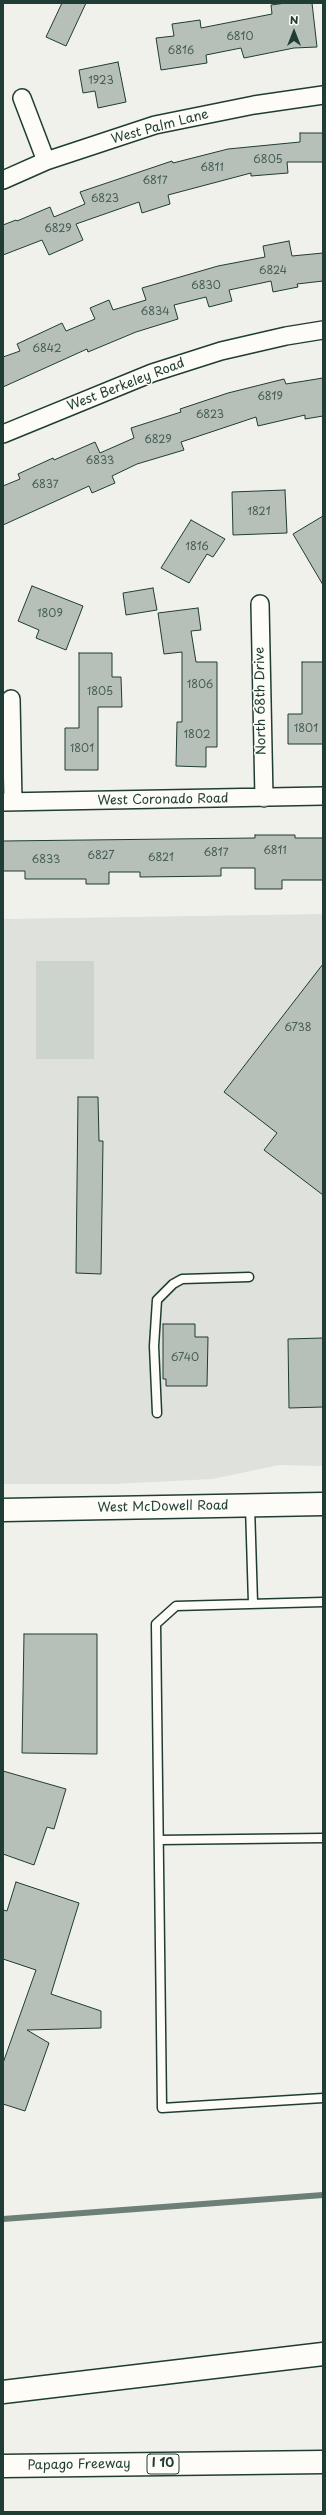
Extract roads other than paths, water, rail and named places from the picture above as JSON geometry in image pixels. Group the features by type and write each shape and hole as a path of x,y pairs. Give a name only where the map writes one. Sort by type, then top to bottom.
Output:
{"main road":[{"name":"West McDowell Road","path":"3,1510 323,1504"},
{"path":"3,2392 323,2354"},
{"name":"Papago Freeway","path":"3,2466 323,2462"}],"street":[{"name":"West Palm Lane","path":"3,180 46,161 155,125 254,105 323,95"},
{"path":"22,98 46,161"},
{"name":"West Berkeley Road","path":"3,434 152,373 228,350 286,336 323,330"},
{"name":"North 68th Drive","path":"260,604 264,798"},
{"path":"8,802 12,699"},
{"name":"West Coronado Road","path":"8,802 323,796"}],"lane":[{"path":"157,1414 154,1346 156,1300 173,1284 182,1279 249,1277"},
{"path":"250,1506 253,1603"},
{"path":"323,1602 176,1606 156,1624 162,2108 323,2098"},
{"path":"159,1840 323,1838"}],"waterway":[{"path":"3,2219 323,2195"}]}
